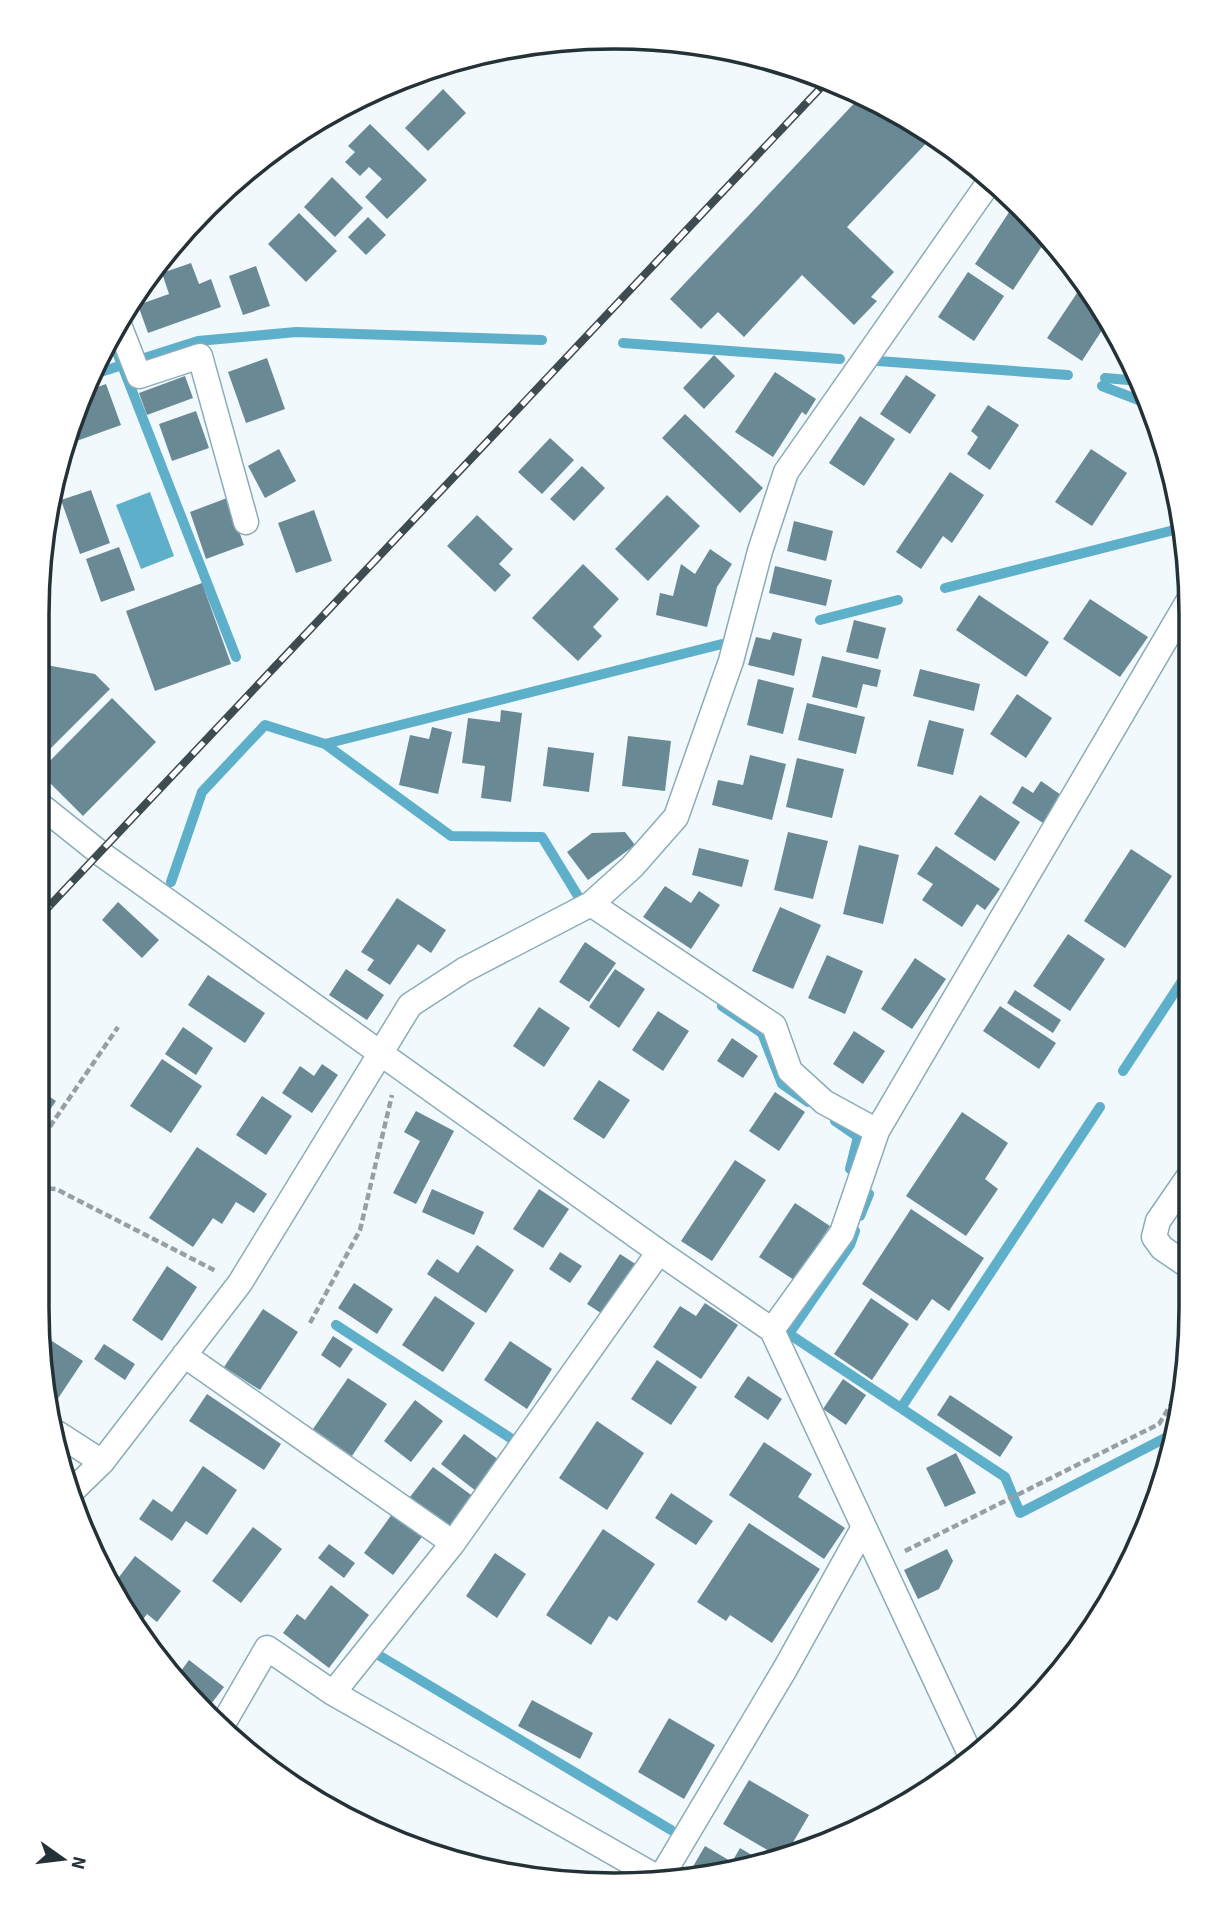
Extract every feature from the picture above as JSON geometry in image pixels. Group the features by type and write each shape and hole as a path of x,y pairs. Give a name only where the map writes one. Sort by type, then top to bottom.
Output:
{"street":[{"path":"78,1486 102,1462 240,1283 390,1060 410,1005 464,971 590,904 632,867 676,817 732,661 760,551 786,472 985,188"},
{"path":"123,335 139,376 200,356 246,522"},
{"path":"772,1330 842,1233 877,1130 1179,616"},
{"path":"49,812 100,853 772,1330 967,1748"},
{"path":"590,904 774,1026 790,1071 824,1102 877,1130"},
{"path":"1179,1191 1158,1221 1154,1237 1162,1248 1179,1260"},
{"path":"333,1693 453,1543 659,1252"},
{"path":"184,1355 453,1543"},
{"path":"64,1438 102,1462"},
{"path":"665,1870 785,1668 864,1527"},
{"path":"226,1719 267,1648 333,1693 648,1872"}],"path":[{"path":"49,1128 118,1027"},
{"path":"310,1322 360,1230 390,1060"},
{"path":"49,1189 55,1189 240,1283"},
{"path":"881,1563 1159,1424 1170,1406"}],"water":[{"path":"150,492 174,556 141,569 116,505"}],"building":[{"path":"443,89 466,113 428,151 405,128"},
{"path":"855,103 926,143 847,227 894,272 871,297 877,301 854,325 802,275 744,337 718,312 701,329 670,299"},
{"path":"370,124 427,180 387,219 365,197 382,179 369,167 360,176 345,162 355,152 348,146"},
{"path":"332,177 363,208 335,237 304,207"},
{"path":"1010,210 1042,245 1013,290 975,264"},
{"path":"299,213 337,251 306,282 268,244"},
{"path":"368,217 386,235 366,255 348,237"},
{"path":"191,263 199,284 211,279 221,307 148,333 139,308 142,304 169,294 163,275"},
{"path":"256,266 270,306 243,315 229,276"},
{"path":"968,272 1004,296 974,341 938,317"},
{"path":"1077,293 1102,330 1082,361 1047,338"},
{"path":"714,355 735,376 704,409 683,388"},
{"path":"267,358 285,409 246,423 228,372"},
{"path":"775,372 816,399 806,415 802,412 773,457 735,432"},
{"path":"906,375 936,395 910,434 880,414"},
{"path":"185,376 193,398 147,415 139,393"},
{"path":"106,384 121,425 76,441 79,432 97,387"},
{"path":"988,405 1019,425 990,470 967,454 978,437 971,431"},
{"path":"196,411 209,448 172,461 159,424"},
{"path":"685,414 763,488 740,513 662,438"},
{"path":"860,416 895,439 864,486 829,463"},
{"path":"550,438 574,460 542,494 518,472"},
{"path":"279,449 296,481 265,498 248,466"},
{"path":"1091,449 1127,473 1092,526 1055,502"},
{"path":"582,466 605,488 574,521 550,499"},
{"path":"950,472 984,495 952,543 943,536 921,569 896,552"},
{"path":"91,490 110,543 80,554 61,500"},
{"path":"667,495 700,526 648,581 615,549"},
{"path":"227,498 244,545 206,559 190,512"},
{"path":"314,510 332,561 296,573 278,523"},
{"path":"477,515 513,549 499,564 511,575 495,592 447,546"},
{"path":"794,521 833,531 826,561 787,551"},
{"path":"119,547 135,590 101,602 86,559"},
{"path":"710,549 732,564 717,587 707,627 656,615 660,593 673,596 681,564 695,574"},
{"path":"583,564 619,599 593,627 602,636 578,661 532,618"},
{"path":"775,566 832,580 826,606 769,593"},
{"path":"202,583 231,664 155,691 126,611"},
{"path":"979,595 1049,642 1026,677 956,630"},
{"path":"1090,599 1148,637 1120,677 1063,639"},
{"path":"854,620 886,628 878,659 846,652"},
{"path":"773,632 802,639 794,676 748,665 756,637 770,640"},
{"path":"822,656 881,670 877,687 863,684 857,708 812,697"},
{"path":"49,665 95,674 110,689 49,750"},
{"path":"920,669 980,684 974,711 913,696"},
{"path":"758,679 794,688 783,734 747,725"},
{"path":"1017,694 1052,718 1026,758 990,734"},
{"path":"112,698 156,742 83,816 49,782 49,762"},
{"path":"807,703 865,717 856,754 798,740"},
{"path":"501,710 522,713 511,802 481,798 485,766 462,763 468,718 500,722"},
{"path":"929,720 964,729 953,775 917,766"},
{"path":"432,727 452,732 438,794 399,785 410,735 429,739"},
{"path":"628,736 671,741 665,791 622,786"},
{"path":"548,747 594,753 589,792 543,786"},
{"path":"750,755 786,764 772,820 712,805 718,780 743,785"},
{"path":"797,758 844,769 832,818 786,807"},
{"path":"1041,781 1061,795 1043,823 1012,803 1022,786 1033,793"},
{"path":"980,795 1020,822 995,861 954,834"},
{"path":"625,832 635,845 588,880 567,852 592,833"},
{"path":"788,832 828,841 813,899 774,890"},
{"path":"859,845 899,855 883,924 843,914"},
{"path":"936,846 1000,889 985,910 977,904 962,927 922,900 933,884 917,874"},
{"path":"699,848 749,860 742,887 692,875"},
{"path":"1131,849 1172,876 1125,948 1084,921"},
{"path":"665,886 691,903 699,891 720,905 691,949 643,917"},
{"path":"397,898 446,930 431,953 418,944 390,985 367,970 374,960 361,952"},
{"path":"118,902 159,940 142,958 102,920"},
{"path":"780,907 821,925 793,989 752,971"},
{"path":"1068,934 1105,959 1070,1011 1033,986"},
{"path":"585,942 616,963 589,1002 559,982"},
{"path":"827,955 863,971 845,1014 808,998"},
{"path":"915,958 946,979 912,1029 881,1009"},
{"path":"346,969 384,995 367,1020 329,995"},
{"path":"615,969 645,989 619,1028 589,1007"},
{"path":"208,975 265,1013 245,1043 188,1005"},
{"path":"1015,990 1061,1020 1053,1033 1007,1003"},
{"path":"1000,1006 1056,1043 1039,1069 983,1031"},
{"path":"539,1007 570,1028 544,1067 513,1046"},
{"path":"658,1011 689,1031 663,1071 632,1050"},
{"path":"183,1027 213,1048 196,1075 165,1054"},
{"path":"854,1031 885,1051 863,1084 833,1064"},
{"path":"732,1038 758,1056 743,1078 717,1061"},
{"path":"162,1059 202,1086 171,1133 130,1106"},
{"path":"322,1064 338,1075 312,1113 282,1093 300,1066 314,1076"},
{"path":"599,1080 630,1100 604,1139 573,1119"},
{"path":"775,1092 805,1112 779,1151 749,1131"},
{"path":"49,1096 56,1101 49,1111"},
{"path":"262,1096 292,1116 266,1155 236,1135"},
{"path":"416,1111 454,1131 416,1204 393,1193 420,1141 404,1132"},
{"path":"962,1112 1008,1143 985,1179 998,1189 966,1236 906,1196"},
{"path":"197,1147 267,1194 254,1213 236,1202 222,1224 213,1218 193,1247 149,1218"},
{"path":"735,1160 766,1180 712,1261 681,1241"},
{"path":"432,1189 484,1212 474,1235 422,1212"},
{"path":"539,1189 569,1209 543,1248 513,1229"},
{"path":"795,1203 830,1226 794,1280 759,1257"},
{"path":"911,1209 984,1258 949,1311 932,1299 917,1321 862,1284"},
{"path":"477,1245 514,1270 486,1313 427,1274 437,1259 458,1273"},
{"path":"560,1252 582,1266 570,1283 549,1269"},
{"path":"620,1254 637,1265 604,1315 587,1304"},
{"path":"167,1266 197,1287 162,1341 132,1320"},
{"path":"354,1283 393,1309 377,1334 338,1308"},
{"path":"435,1296 475,1323 443,1372 402,1345"},
{"path":"871,1298 909,1324 872,1380 834,1354"},
{"path":"705,1303 738,1325 701,1379 653,1347 680,1306 696,1316"},
{"path":"263,1309 298,1332 260,1390 224,1367"},
{"path":"333,1336 353,1349 340,1368 321,1355"},
{"path":"52,1341 83,1361 57,1400 54,1382 50,1344"},
{"path":"510,1341 552,1369 527,1409 484,1380"},
{"path":"104,1344 135,1364 125,1380 94,1359"},
{"path":"657,1360 697,1387 671,1425 631,1399"},
{"path":"748,1376 782,1399 768,1420 734,1397"},
{"path":"348,1378 387,1404 352,1456 313,1429"},
{"path":"843,1379 866,1395 846,1425 823,1409"},
{"path":"207,1394 281,1444 264,1470 189,1421"},
{"path":"950,1395 1013,1437 1000,1457 937,1415"},
{"path":"415,1400 443,1421 411,1462 384,1441"},
{"path":"597,1421 644,1453 607,1510 559,1478"},
{"path":"464,1434 499,1460 476,1491 441,1464"},
{"path":"764,1442 812,1474 798,1497 845,1528 824,1559 729,1495"},
{"path":"956,1453 976,1493 945,1507 926,1468"},
{"path":"203,1466 237,1490 207,1535 186,1521 172,1541 139,1519 153,1499 172,1512"},
{"path":"433,1467 474,1497 451,1528 410,1497"},
{"path":"671,1493 713,1521 696,1545 655,1518"},
{"path":"395,1510 425,1533 393,1575 364,1553"},
{"path":"749,1523 820,1569 772,1643 730,1615 726,1621 697,1602"},
{"path":"253,1527 282,1549 241,1603 212,1581"},
{"path":"603,1529 655,1564 617,1621 609,1616 591,1645 546,1615"},
{"path":"329,1544 355,1563 344,1578 318,1558"},
{"path":"947,1549 953,1561 939,1589 918,1599 904,1570"},
{"path":"495,1553 526,1574 497,1618 466,1596"},
{"path":"135,1556 181,1591 157,1622 147,1614 143,1620 118,1578"},
{"path":"331,1585 369,1615 329,1668 283,1633 297,1614 305,1620"},
{"path":"189,1660 224,1687 211,1704 181,1671"},
{"path":"532,1700 593,1733 580,1759 518,1726"},
{"path":"669,1718 715,1745 684,1799 638,1772"},
{"path":"749,1780 809,1815 792,1844 769,1851 723,1824"},
{"path":"705,1846 730,1861 724,1862 693,1867"},
{"path":"740,1848 753,1856 733,1860"}],"waterway":[{"path":"104,371 198,341 296,332 542,340"},
{"path":"623,343 840,359"},
{"path":"115,348 236,657"},
{"path":"878,361 1068,375"},
{"path":"1105,378 1128,380"},
{"path":"1102,386 1136,399"},
{"path":"945,588 1172,530"},
{"path":"820,620 898,600"},
{"path":"325,744 722,644"},
{"path":"171,882 202,792 265,725 325,744 451,836 542,837 578,896"},
{"path":"1123,1071 1179,986"},
{"path":"722,1006 762,1033 782,1084 808,1102"},
{"path":"901,1408 1100,1107"},
{"path":"835,1121 858,1137 850,1169"},
{"path":"860,1216 869,1194"},
{"path":"855,1231 850,1245 789,1334 1005,1477 1020,1513 1163,1439"},
{"path":"336,1325 515,1441 512,1446"},
{"path":"380,1656 671,1830"}],"railway":[{"path":"49,906 820,88"}]}
